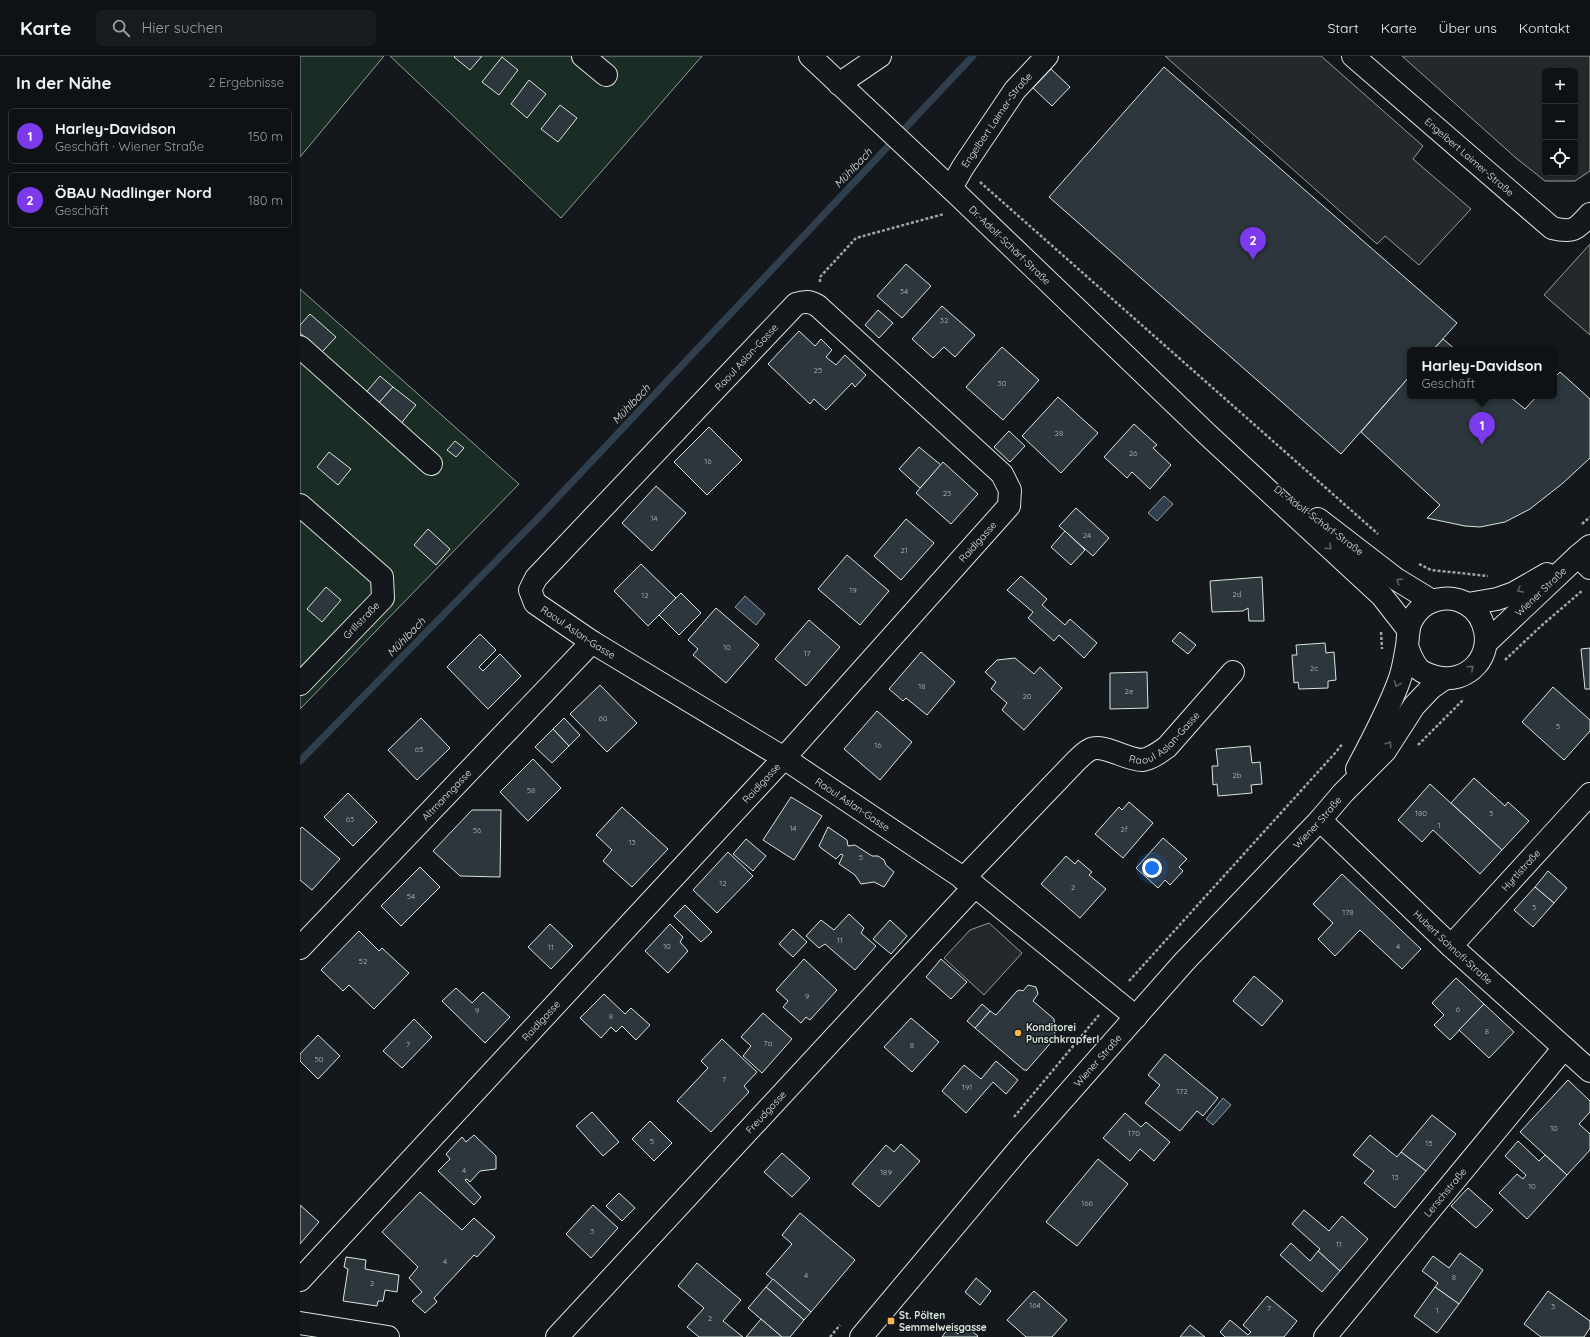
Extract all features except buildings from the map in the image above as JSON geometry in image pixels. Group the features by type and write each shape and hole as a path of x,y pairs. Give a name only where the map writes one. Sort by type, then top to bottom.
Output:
{"street":[{"path":"584,56 606,75"},
{"name":"Dr.-Adolf-Schärf-Straße","path":"810,56 955,192 1208,435 1382,596 1407,637"},
{"path":"839,84 880,56"},
{"name":"Engelbert Laimer-Straße","path":"955,192 963,167 1015,90 1048,56"},
{"name":"Engelbert Laimer-Straße","path":"1353,56 1552,228 1566,231 1579,226 1590,214"},
{"name":"Raoul Aslan-Gasse","path":"818,306 807,301 796,304 536,578 530,590 535,603 592,642 784,758 969,883 1136,1016"},
{"name":"Raidlgasse","path":"300,1280 784,758 1009,506 1010,490 1002,474 818,306"},
{"path":"300,347 431,464"},
{"name":"Dr.-Adolf-Schärf-Straße","path":"1208,435 1396,579 1432,601"},
{"name":"Grillstraße","path":"300,505 382,578 383,598 300,684"},
{"name":"Wiener Straße","path":"1486,643 1519,600 1586,557"},
{"path":"1343,793 1371,742 1399,681 1407,637 1412,617 1421,608 1432,601 1443,598 1457,600 1468,604 1480,616 1484,628 1486,643 1482,657 1470,671 1458,677 1444,679 1429,675 1418,669 1412,660 1407,637"},
{"name":"Wiener Straße","path":"1468,604 1497,599 1519,600"},
{"name":"Altmanngasse","path":"300,948 592,642"},
{"name":"Raoul Aslan-Gasse","path":"969,883 1076,760 1089,750 1095,748 1126,757 1143,760 1154,756 1167,747 1233,672"},
{"path":"1343,793 1385,751 1414,706 1431,688 1444,679"},
{"name":"Wiener Straße","path":"861,1337 1019,1149 1136,1016 1184,962 1320,820 1343,793"},
{"name":"Hyrtlstraße","path":"1451,946 1590,794"},
{"name":"Hubert Schnofl-Straße","path":"1320,820 1451,946 1590,1071"},
{"name":"Freudgasse","path":"557,1337 969,883"},
{"name":"Lerschstraße","path":"1334,1334 1564,1048"},
{"path":"300,1323 388,1337"}],"path":[{"path":"963,167 1384,539"},
{"path":"818,306 820,277 856,238 944,214 955,192"},
{"path":"1418,564 1431,570 1503,578 1541,626"},
{"path":"1502,663 1541,626 1584,589"},
{"path":"1414,749 1469,695"}],"green space":[{"path":"300,56 384,56 300,157"},
{"path":"390,56 702,56 561,218"},
{"path":"300,289 519,484 300,709"}],"shaded area":[{"path":"1165,56 1321,56 1423,146 1413,159 1471,209 1419,265 1385,236 1377,244"},
{"path":"1402,56 1590,56 1590,171 1575,181 1545,181 1516,158"},
{"path":"1590,244 1590,335 1544,295"},
{"path":"989,923 1022,953 984,995 944,958 970,930"}],"water":[{"path":"1164,496 1173,504 1157,521 1148,513"},
{"path":"745,596 765,614 756,625 735,607"},
{"path":"1223,1098 1231,1105 1213,1125 1206,1119"}],"waterway":[{"name":"Mühlbach","path":"300,761 543,513 973,56"}],"place":[{"name":"ÖBAU Nadlinger Nord","path":"1253,260"},
{"name":"Harley-Davidson","path":"1482,445"},
{"name":"Konditorei Punschkrapferl","path":"1018,1033"},
{"name":"St. Pölten Semmelweisgasse","path":"891,1321"}]}
